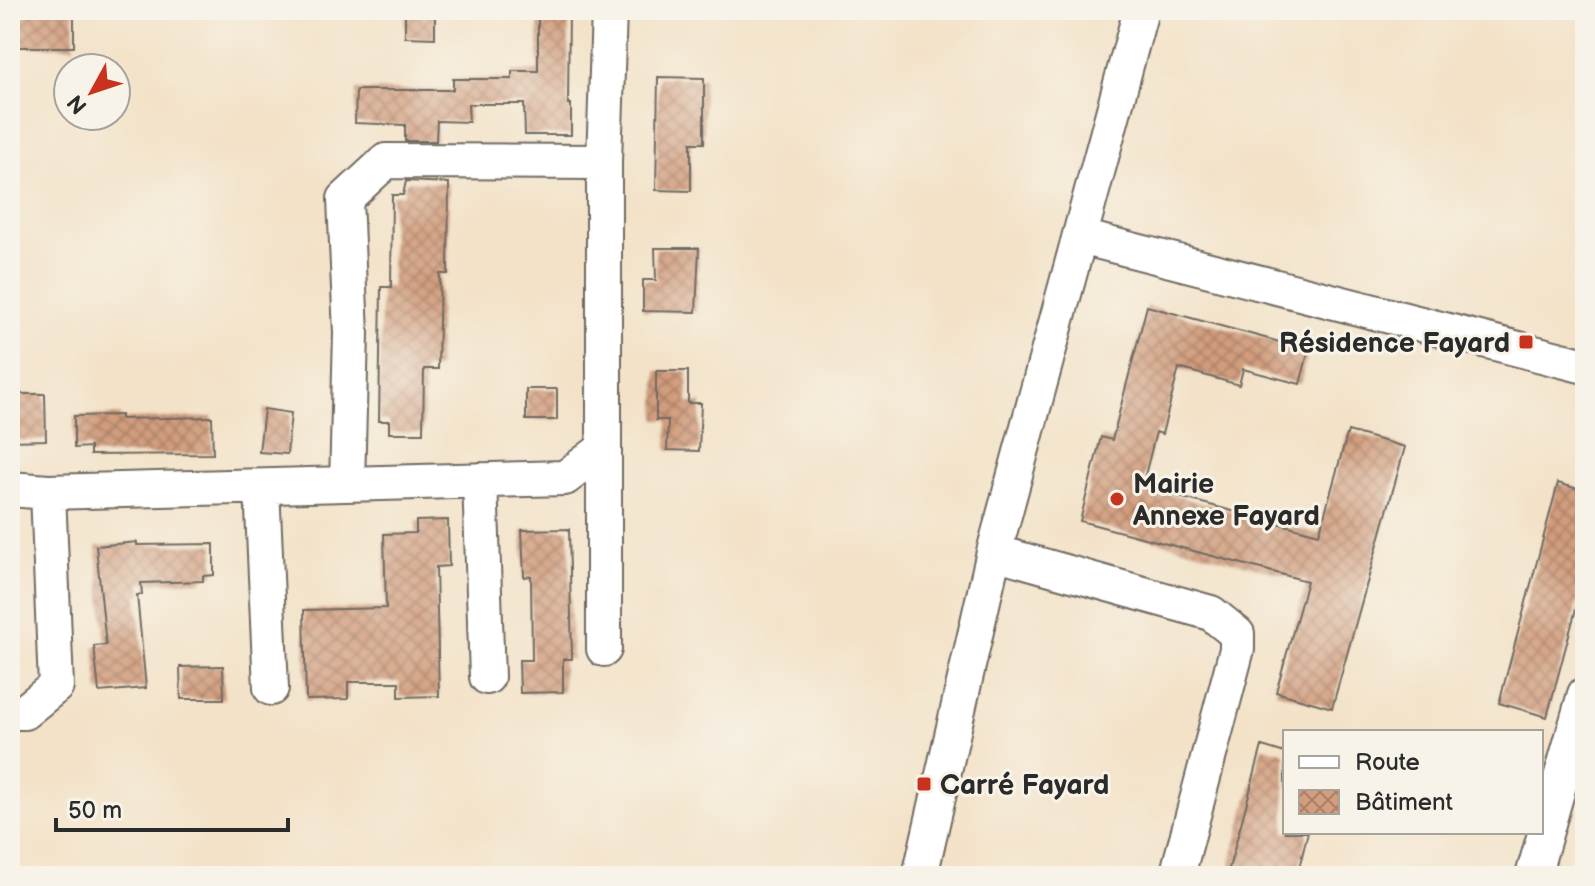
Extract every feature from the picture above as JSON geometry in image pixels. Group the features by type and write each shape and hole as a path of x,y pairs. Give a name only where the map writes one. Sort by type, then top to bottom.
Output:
{"street":[{"path":"604,649 604,162 609,10"},
{"path":"920,876 994,552 1141,10"},
{"path":"347,484 351,333 345,199 386,161 604,162"},
{"path":"1081,237 1585,366"},
{"path":"10,489 48,492 565,478 603,449"},
{"path":"480,480 487,677"},
{"path":"262,487 271,688"},
{"path":"10,712 24,712 56,686 48,492"},
{"path":"994,552 1211,613 1237,634 1237,649 1177,876"},
{"path":"1533,876 1585,694"}],"building":[{"path":"18,10 74,10 74,47 17,47"},
{"path":"405,10 435,10 435,38 405,37"},
{"path":"538,10 569,10 568,104 571,104 571,135 525,135 524,104 468,104 469,122 437,121 436,141 405,141 405,125 355,123 356,90 453,90 453,79 512,79 512,71 538,71"},
{"path":"658,77 704,78 704,143 691,143 691,191 656,190"},
{"path":"406,181 449,183 448,274 440,274 438,369 424,369 423,433 389,433 389,421 379,421 381,287 391,287 392,195 403,195"},
{"path":"655,248 699,248 696,312 643,311 643,280 656,280"},
{"path":"1147,306 1309,350 1300,384 1243,369 1239,385 1179,368 1162,434 1156,432 1142,487 1319,534 1348,431 1405,447 1332,708 1276,692 1307,581 1080,521 1101,437 1112,440"},
{"path":"656,371 688,371 688,403 701,403 699,451 667,450 668,420 656,420"},
{"path":"526,389 557,389 557,420 526,420"},
{"path":"10,394 45,394 46,440 10,441"},
{"path":"264,409 291,413 287,454 259,452"},
{"path":"121,415 121,419 212,417 213,454 90,455 90,447 74,448 74,416"},
{"path":"1558,483 1585,491 1585,575 1547,717 1499,703"},
{"path":"448,520 449,566 436,567 439,696 399,697 399,682 348,682 348,699 306,700 304,610 386,608 384,534 416,533 416,521"},
{"path":"569,529 572,659 563,659 563,692 520,693 519,660 532,660 531,576 524,577 522,530"},
{"path":"137,542 137,545 214,544 214,575 203,576 203,581 141,583 142,595 137,595 146,688 99,692 94,646 106,645 96,546"},
{"path":"223,666 224,699 181,699 180,667"},
{"path":"1262,746 1283,752 1283,834 1308,834 1297,876 1227,876"}],"place":[{"name":"Résidence Fayard","path":"1526,342"},
{"name":"Mairie Annexe Fayard","path":"1117,499"},
{"name":"Carré Fayard","path":"924,784"}]}
